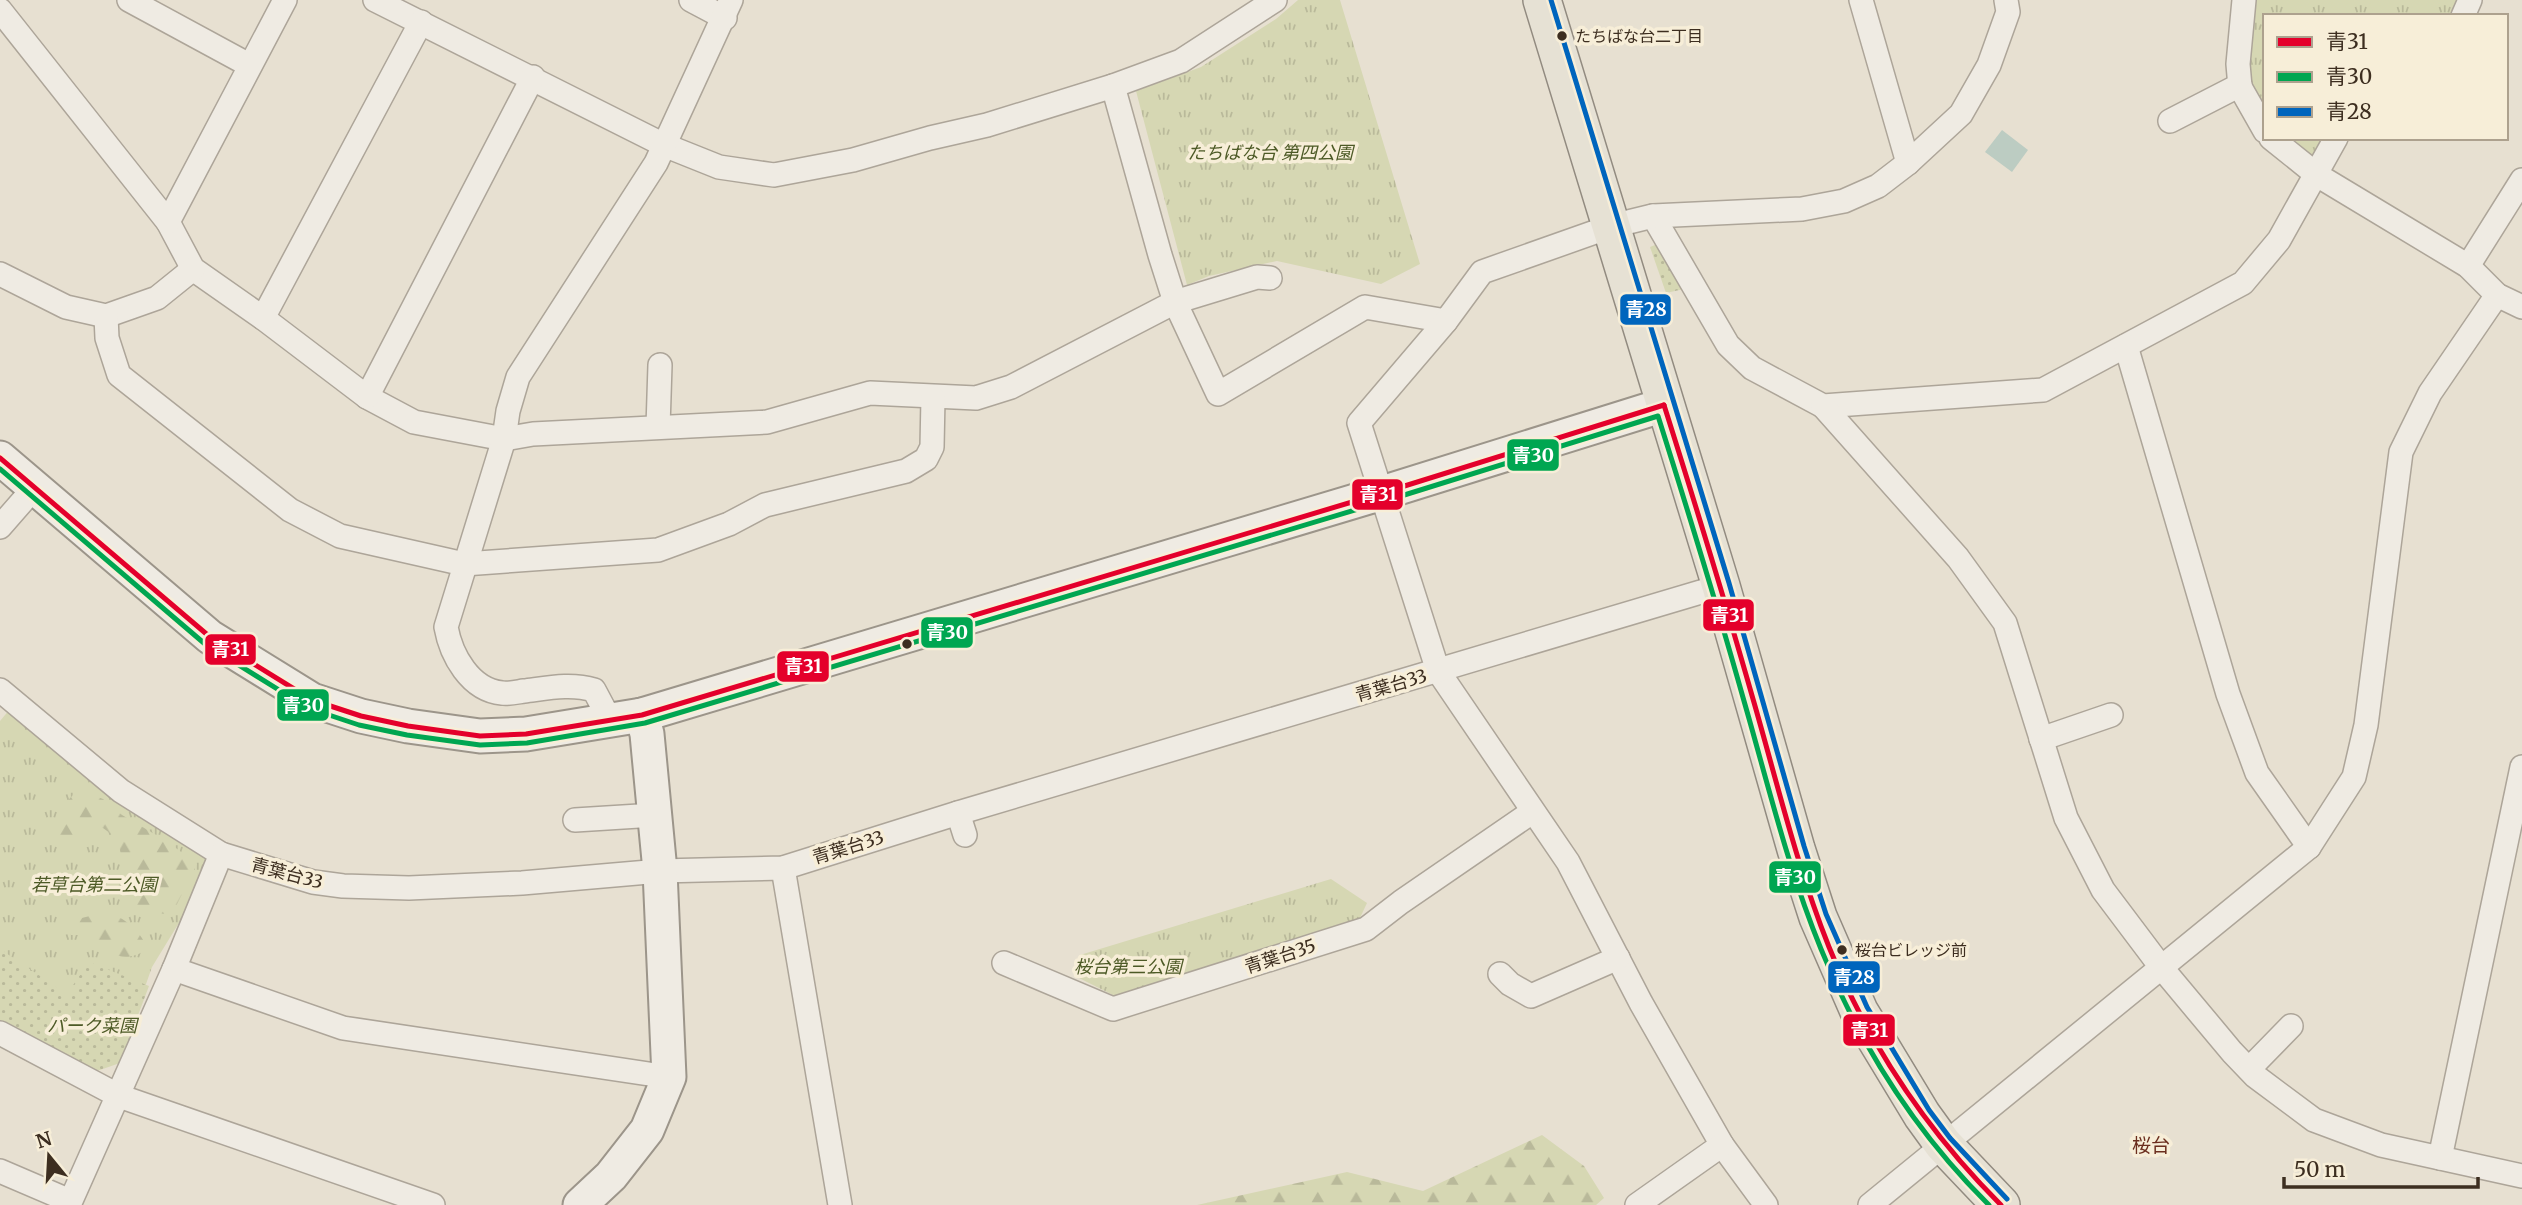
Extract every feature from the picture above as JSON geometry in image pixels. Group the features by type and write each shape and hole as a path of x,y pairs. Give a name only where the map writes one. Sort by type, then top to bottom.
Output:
{"main road":[{"path":"1542,0 1721,586 1818,917 1860,1011 1914,1104 1943,1144 2001,1205"}],"street":[{"path":"129,0 249,65"},
{"path":"168,222 285,0"},
{"path":"375,0 664,145 719,167 774,175 853,160 987,125 1113,86 1181,61 1275,0"},
{"path":"580,1205 611,1176 647,1130 669,1077 660,871 647,734 594,690 573,685 502,693 483,687 466,672 450,646 446,627 504,439 508,411 518,377 656,163 728,9 691,0"},
{"path":"1861,0 1908,163"},
{"path":"1766,1205 1722,1145 1641,1003 1568,862 1438,671 1359,423 1446,321 1482,272 1612,226 1653,216 1802,209 1844,201 1878,186 1908,163 1961,114 1989,65 2008,12 2006,0"},
{"path":"2244,0 2238,64 2240,85 2263,127"},
{"path":"0,10 168,222 193,269 367,397 414,422 504,439 533,434 767,422 870,393 976,398 1011,387 1175,302 1256,277 1270,278"},
{"path":"263,318 421,22"},
{"path":"367,397 533,78"},
{"path":"2170,121 2240,85"},
{"path":"1113,86 1175,302 1218,394 1365,307 1446,321"},
{"path":"2274,140 2317,175 2468,266 2497,295 2522,307"},
{"path":"1823,406 2043,390 2243,283 2280,240 2335,140"},
{"path":"2468,266 2522,180"},
{"path":"1653,216 1728,345 1752,368 1823,406 1958,558 2005,624 2066,818 2103,890 2161,967 2232,1052 2249,1069 2314,1120 2381,1145 2522,1176"},
{"path":"0,274 66,307 106,316 157,298 193,269"},
{"path":"1870,1205 2309,847 2354,777 2366,725 2401,452 2430,393 2497,295"},
{"path":"106,316 107,338 119,375 290,510 340,536 464,564 658,550 729,524 765,505 906,471 926,459 932,447 933,398"},
{"path":"2126,346 2228,694 2257,773 2309,847"},
{"path":"658,428 660,365"},
{"path":"0,458 210,637 312,700 361,716 408,726 481,736 526,734 626,718 1382,493 1664,405"},
{"path":"0,527 34,488"},
{"name":"青葉台33","path":"0,690 121,791 221,854 313,882 356,887 409,888 522,883 660,871 783,868 958,813 1721,586"},
{"path":"2041,739 2111,715"},
{"path":"2440,1158 2522,767"},
{"name":"青葉台35","path":"1004,963 1113,1009 1366,929 1532,812"},
{"path":"958,813 965,835"},
{"path":"575,820 655,815"},
{"path":"0,1171 69,1203 174,969 221,854"},
{"path":"783,868 840,1205"},
{"path":"1500,974 1510,984 1531,996 1618,958"},
{"path":"174,969 343,1028 669,1077"},
{"path":"2249,1069 2291,1026"},
{"path":"0,1033 118,1096 433,1205"},
{"path":"1637,1205 1722,1145"}],"green space":[{"name":"たちばな台 第四公園","path":"1298,0 1340,0 1420,264 1381,284 1277,261 1209,276 1187,285 1136,91 1201,67 1276,19"},
{"path":"2244,0 2470,0 2464,14 2263,14 2263,126 2238,64"},
{"path":"2273,140 2335,140 2317,175"},
{"path":"1660,243 1684,289 1666,293 1650,247"},
{"name":"若草台第二公園","path":"15,703 221,854 152,967 119,1061 0,1029 0,721"},
{"path":"78,790 103,799 122,815 168,842 197,864 172,914 138,907 114,883 122,861 118,839 103,828 80,830 80,851 63,850 54,843 56,820"},
{"name":"桜台第三公園","path":"1331,879 1367,903 1359,920 1115,996 1075,976 1080,955"},
{"path":"100,909 129,924 140,935 148,949 125,957 109,951 96,938 71,935 65,922 90,916"},
{"name":"パーク菜園","path":"0,949 67,994 89,962 149,986 120,1063 97,1071 0,1028"},
{"path":"1542,1135 1584,1166 1604,1198 1596,1205 1197,1205 1347,1172 1423,1191"}],"shaded area":[{"path":"2002,130 2028,150 2012,172 1985,152"}],"transit line":[{"name":"青28","path":"1551,0 1729,583 1826,914 1867,1007 1929,1110 1950,1138 2007,1199"},
{"name":"青31","path":"1664,405 1732,626 1797,855 1829,947 1862,1018 1902,1085 1948,1147 2001,1205"},
{"name":"青31","path":"0,458 210,637 312,700 361,716 480,736 526,734 642,715 1382,493 1664,405"},
{"name":"青30","path":"0,469 205,644 308,708 359,725 480,745 527,743 645,723 1385,501 1658,416 1723,629 1788,857 1809,919 1836,985 1892,1086 1937,1148 1989,1205"}],"place":[{"name":"たちばな台二丁目","path":"1562,36"},
{"name":"桜台ビレッジ前","path":"1842,950"}],"district":[{"name":"桜台","path":"2151,1145"}]}
